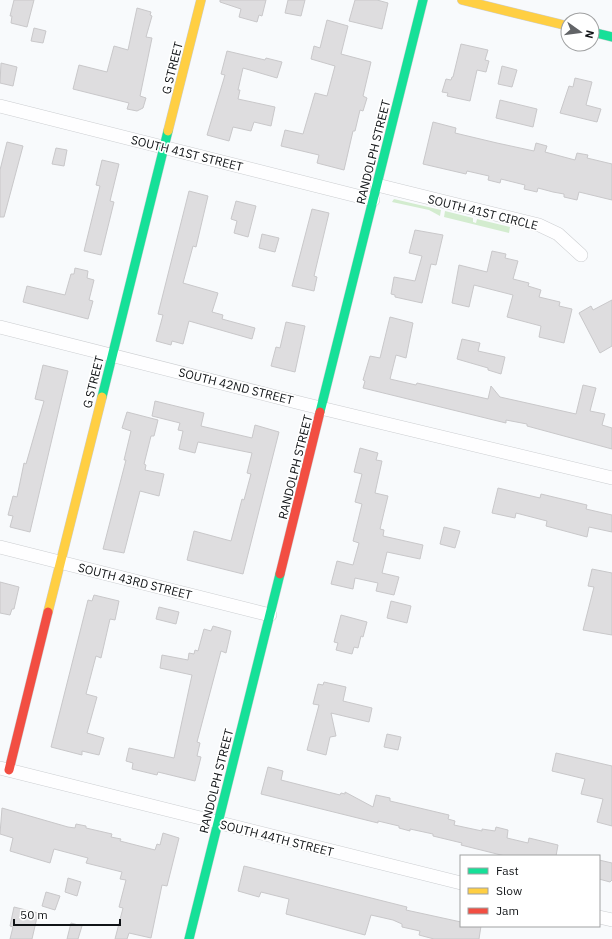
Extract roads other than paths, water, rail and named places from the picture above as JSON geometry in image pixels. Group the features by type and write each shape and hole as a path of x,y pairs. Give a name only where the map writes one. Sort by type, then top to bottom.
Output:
{"main road":[{"name":"G STREET","path":"4,769 61,563 201,0"},
{"name":"RANDOLPH STREET","path":"189,939 423,0"},
{"path":"462,0 560,24"},
{"path":"600,34 612,37"}],"street":[{"name":"SOUTH 41ST STREET","path":"0,106 373,200"},
{"name":"SOUTH 41ST CIRCLE","path":"377,185 539,225 558,234 582,256"},
{"name":"SOUTH 42ND STREET","path":"0,327 322,408 612,478"},
{"name":"SOUTH 43RD STREET","path":"0,547 270,615"},
{"name":"SOUTH 44TH STREET","path":"4,769 460,883"},
{"path":"600,917 612,920"}]}
